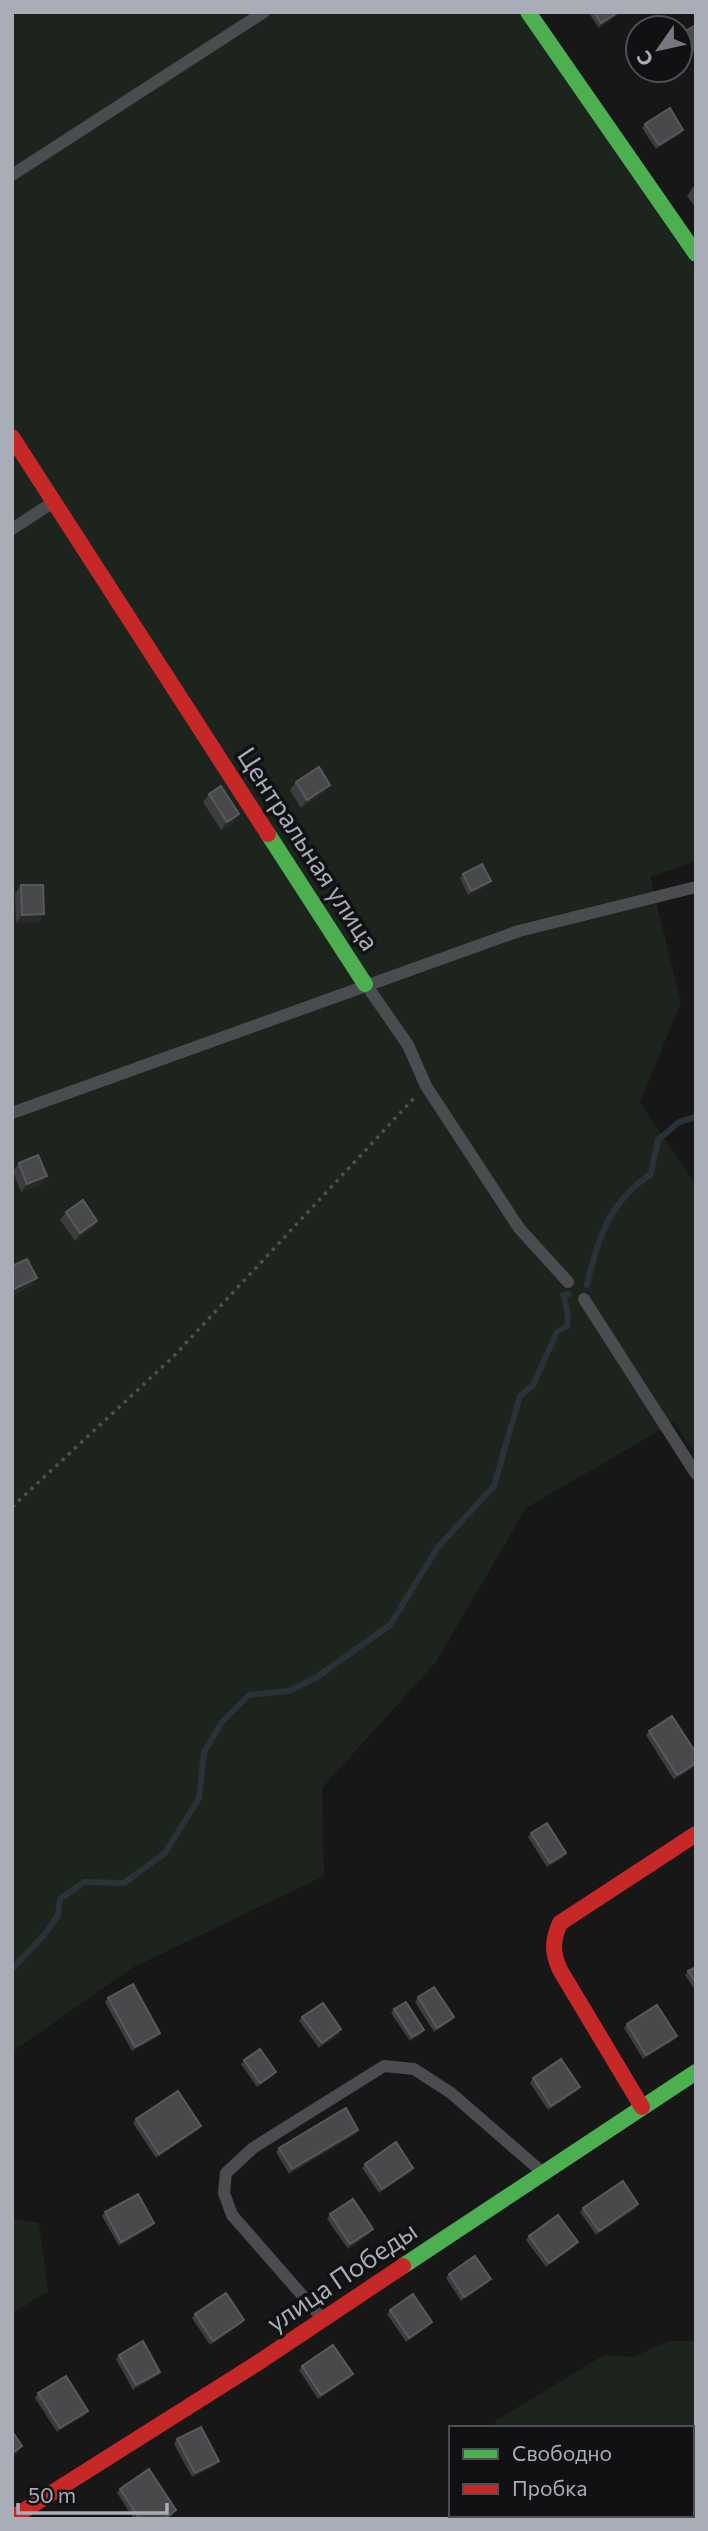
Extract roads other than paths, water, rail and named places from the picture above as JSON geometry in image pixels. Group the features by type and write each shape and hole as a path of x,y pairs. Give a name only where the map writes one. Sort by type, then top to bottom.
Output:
{"street":[{"path":"528,12 696,254"},
{"name":"Центральная улица","path":"12,437 365,984"},
{"path":"642,2107 560,1970 552,1954 553,1937 560,1923 696,1834"},
{"name":"улица Победы","path":"12,2518 212,2393 696,2072"}],"lane":[{"path":"12,175 264,12"},
{"path":"12,529 55,501"},
{"path":"12,1113 365,984 519,931 696,887"},
{"name":"Центральная улица","path":"365,984 408,1045 426,1086 519,1228 568,1282"},
{"path":"584,1298 696,1474"},
{"path":"323,2319 232,2215 223,2193 226,2173 253,2148 384,2066 414,2069 451,2093 542,2172"}],"waterway":[{"path":"587,1285 595,1252 607,1222 625,1196 651,1174 658,1140 679,1122 696,1117"},
{"path":"12,1969 45,1934 58,1915 60,1899 84,1882 124,1883 165,1853 199,1798 204,1752 222,1722 249,1695 289,1691 317,1677 390,1625 438,1547 494,1486 520,1396 533,1385 557,1332 567,1326 568,1313 563,1295 569,1294"}]}
